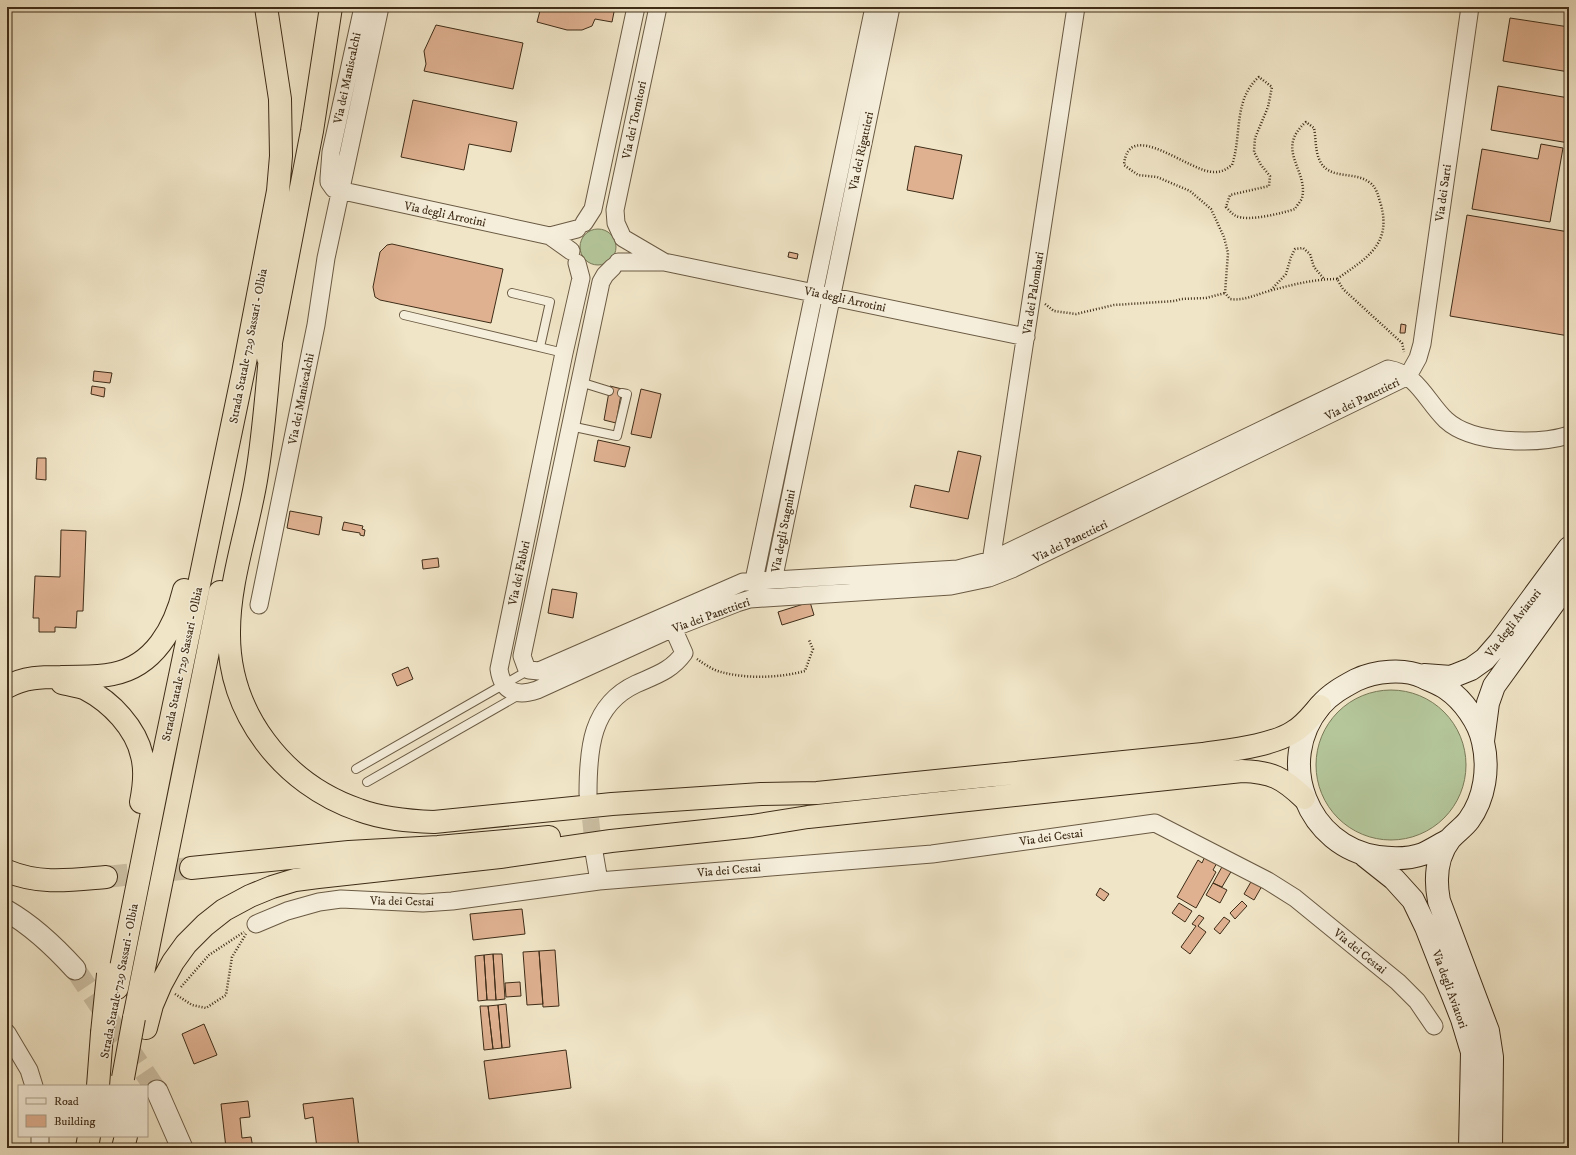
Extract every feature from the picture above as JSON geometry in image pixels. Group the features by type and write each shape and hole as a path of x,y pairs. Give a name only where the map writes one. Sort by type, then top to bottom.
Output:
{"highway":[{"path":"258,7 277,76"},
{"path":"266,7 277,76"},
{"path":"318,84 321,7"},
{"path":"318,84 331,7"},
{"name":"Strada Statale 729 Sassari - Olbia","path":"112,981 161,766 231,430 278,191 281,156 280,99 277,76"},
{"name":"Strada Statale 729 Sassari - Olbia","path":"127,1083 140,1023 286,268 312,131 318,84"},
{"path":"271,345 257,474 231,606 229,651 235,684 252,723 275,754 305,781 341,803 360,811 407,820 434,822 612,804 761,794 817,793"},
{"path":"7,686 27,679 43,677 100,676 114,674 141,662 164,640 174,624 180,609 190,565 231,430"},
{"path":"43,677 85,689 108,703 128,726 142,756 144,774 142,796 112,981 98,1085"},
{"path":"349,852 436,838 760,803 817,793 1232,750 1285,737 1303,724 1320,706"},
{"path":"140,1023 152,1005 173,962 186,944 205,925 224,910 250,896 295,880 500,857 611,841 752,826 808,817 1242,772 1272,774 1284,780 1304,798"},
{"path":"191,868 349,852 438,848 502,840 611,832 750,819 808,817"},
{"path":"7,871 26,878 42,881 61,882 106,877"},
{"path":"87,1148 89,1137"},
{"path":"112,1148 114,1137"},
{"path":"123,1148 126,1137"}],"main road":[{"name":"Via degli Aviatori","path":"1470,1148 1472,1052 1462,1019 1426,927 1413,900 1394,879 1364,855 1344,846 1328,834 1314,817 1304,798 1299,778 1300,753 1306,730 1320,706 1340,688 1364,676 1391,672 1451,677 1471,669 1485,659 1499,643 1569,548"},
{"name":"Via degli Aviatori","path":"1483,740 1488,703 1494,686 1569,582"},
{"path":"1364,855 1393,859 1423,854 1449,840 1469,820 1481,795 1486,768 1483,740 1470,711 1447,689 1418,675"},
{"name":"Via degli Aviatori","path":"1449,840 1440,860 1436,880 1439,901 1488,1031 1492,1056 1491,1148"}],"street":[{"name":"Via dei Maniscalchi","path":"341,192 334,189 329,182 331,152 363,7"},
{"name":"Via dei Maniscalchi","path":"259,606 316,325 326,258 380,7"},
{"name":"Via dei Tornitori","path":"580,226 593,209 636,7"},
{"name":"Via dei Tornitori","path":"622,236 616,223 615,210 658,7"},
{"name":"Via dei Rigattieri","path":"823,294 874,7"},
{"name":"Via dei Rigattieri","path":"823,294 891,7"},
{"name":"Via dei Palombari","path":"989,578 1076,7"},
{"name":"Via dei Sarti","path":"1408,376 1418,358 1422,344 1470,7"},
{"name":"Via degli Arrotini","path":"341,192 550,236"},
{"path":"550,236 591,221 604,221 615,227 622,236 664,262"},
{"path":"574,257 573,236 580,226"},
{"path":"550,236 589,271 598,273 616,265 664,262"},
{"path":"616,265 623,250 622,236"},
{"name":"Via dei Fabbri","path":"504,684 499,669 564,353 581,278 574,257"},
{"name":"Via degli Arrotini","path":"664,262 1026,337"},
{"name":"Via dei Fabbri","path":"529,670 523,662 522,656 570,426 601,282 605,275 616,265"},
{"name":"Via degli Stagnini","path":"762,598 754,580 823,294"},
{"name":"Via degli Stagnini","path":"762,598 773,581 823,294"},
{"name":"Via dei Panettieri","path":"529,670 539,671 734,585 754,580 773,581 958,569 992,560 1381,371 1388,369 1394,370 1408,376"},
{"path":"1408,376 1420,387 1434,407 1447,421 1469,433 1490,438 1529,441 1556,440 1569,435"},
{"name":"Via dei Panettieri","path":"520,694 537,690 673,628 736,603 762,598 950,586 989,578 1012,569 1408,376"},
{"path":"542,461 562,465"},
{"path":"588,794 588,763 593,738 599,720 606,707 617,695 676,664 684,652 673,628"},
{"path":"504,684 510,690 520,694"},
{"name":"Via dei Cestai","path":"253,926 287,911 319,902 340,899 423,903 445,901 599,881 932,854 1155,823 1268,881 1295,898 1398,982 1417,1001 1434,1026"},
{"path":"594,852 599,881"},
{"path":"7,911 37,931 61,953 75,969"},
{"path":"7,1034 29,1070 34,1085"},
{"path":"156,1091 170,1118 182,1148"},
{"path":"40,1137 40,1148"}],"lane":[{"path":"512,292 550,302 540,347"},
{"path":"404,315 564,353"},
{"path":"580,382 609,391"},
{"path":"570,426 617,436 628,394 622,393"},
{"path":"356,769 529,670"},
{"path":"367,782 520,694"}],"path":[{"path":"1258,77 1272,87 1268,107 1255,138 1254,152 1261,166 1270,176 1269,186 1230,195 1226,207 1236,216 1250,218 1282,214 1295,209 1302,198 1302,186 1292,150 1294,136 1306,122 1314,128 1319,160 1322,164 1335,173 1358,177 1368,181 1376,188 1382,207 1384,226 1379,244 1366,258 1337,279 1324,279 1271,290 1240,301 1230,299 1225,293 1228,253 1224,237 1211,209 1190,191 1157,177 1138,175 1131,171 1124,165 1125,154 1131,148 1144,145 1158,149 1201,169 1214,173 1224,170 1232,165 1236,154 1242,101 1251,84 1258,77"},
{"path":"1271,290 1286,274 1295,249 1303,248 1310,254 1314,267 1324,279"},
{"path":"1337,279 1342,289 1402,343 1408,376"},
{"path":"1032,296 1054,311 1076,314 1114,305 1206,298 1225,293"},
{"path":"684,652 720,672 742,675 790,675 805,671 813,649 809,640"},
{"path":"253,926 232,957 226,995 206,1008 192,1005 175,994 209,955 253,926"}],"green space":[{"path":"602,229 611,234 615,240 615,254 611,260 602,265 594,265 585,260 581,254 580,243 585,234 591,230"},
{"path":"1398,690 1427,698 1449,717 1458,729 1461,736 1465,750 1465,780 1458,801 1439,823 1427,832 1420,835 1406,839 1384,840 1355,832 1343,823 1328,807 1321,794 1317,780 1316,758 1324,729 1333,717 1349,702 1362,695 1376,691"}],"building":[{"path":"541,7 615,7 612,22 595,19 592,26 582,30 567,30 537,22"},
{"path":"1510,18 1569,27 1569,72 1503,61"},
{"path":"436,25 523,43 513,89 424,71 426,64 424,51"},
{"path":"1498,86 1569,98 1569,143 1491,130"},
{"path":"413,100 517,122 511,152 469,144 464,170 401,157"},
{"path":"1541,144 1563,148 1550,222 1472,209 1482,149 1538,159"},
{"path":"915,146 962,155 953,199 907,190"},
{"path":"1467,215 1569,232 1569,336 1450,316"},
{"path":"392,244 503,269 491,323 380,300 375,297 373,287 380,252 387,245"},
{"path":"789,252 798,254 797,259 788,257"},
{"path":"1401,324 1406,325 1405,333 1400,333"},
{"path":"94,371 112,373 110,383 93,381"},
{"path":"92,386 105,388 104,397 91,394"},
{"path":"610,386 622,389 616,423 604,420"},
{"path":"641,389 661,394 651,438 631,434"},
{"path":"598,440 630,447 625,467 594,461"},
{"path":"958,451 981,456 968,519 910,507 915,485 949,492"},
{"path":"37,458 46,458 46,480 36,479"},
{"path":"290,511 322,517 319,535 287,528"},
{"path":"344,522 363,526 362,529 365,530 364,536 360,535 360,533 342,530"},
{"path":"61,530 86,531 83,611 77,611 76,628 55,627 55,632 39,632 39,618 33,618 35,576 60,577"},
{"path":"438,558 439,567 423,569 422,560"},
{"path":"552,589 577,593 573,618 548,613"},
{"path":"810,602 814,615 782,625 778,612"},
{"path":"408,667 413,679 397,686 392,674"},
{"path":"1206,854 1218,861 1213,870 1216,872 1196,908 1177,897 1198,860 1202,863"},
{"path":"1223,865 1232,870 1222,887 1213,883"},
{"path":"1252,880 1262,886 1254,900 1244,894"},
{"path":"1213,883 1227,890 1220,903 1206,895"},
{"path":"1100,888 1109,894 1104,901 1096,895"},
{"path":"1242,901 1247,906 1235,919 1230,913"},
{"path":"1179,903 1192,911 1185,922 1172,913"},
{"path":"522,909 525,934 473,940 470,914"},
{"path":"1199,915 1204,918 1198,926 1206,932 1190,954 1181,947 1196,926 1192,924"},
{"path":"1224,917 1230,921 1220,934 1214,929"},
{"path":"555,950 559,1006 543,1007 539,951"},
{"path":"539,951 543,1004 527,1005 523,952"},
{"path":"493,954 496,1000 487,1000 484,955"},
{"path":"493,954 502,954 505,999 496,1000"},
{"path":"484,955 487,1000 478,1001 475,956"},
{"path":"520,982 521,996 506,997 505,983"},
{"path":"506,1004 510,1047 502,1048 498,1005"},
{"path":"498,1005 502,1048 493,1049 488,1006"},
{"path":"480,1006 488,1006 493,1049 484,1050"},
{"path":"204,1024 217,1055 194,1064 182,1034"},
{"path":"566,1050 571,1088 489,1099 484,1061"},
{"path":"353,1098 359,1148 317,1148 313,1117 305,1119 303,1104"},
{"path":"248,1101 250,1117 240,1118 242,1138 251,1137 253,1148 226,1148 221,1104"}],"tunnel":[{"path":"588,794 594,852"},
{"path":"106,877 191,868"},
{"path":"75,969 157,1091"}]}
